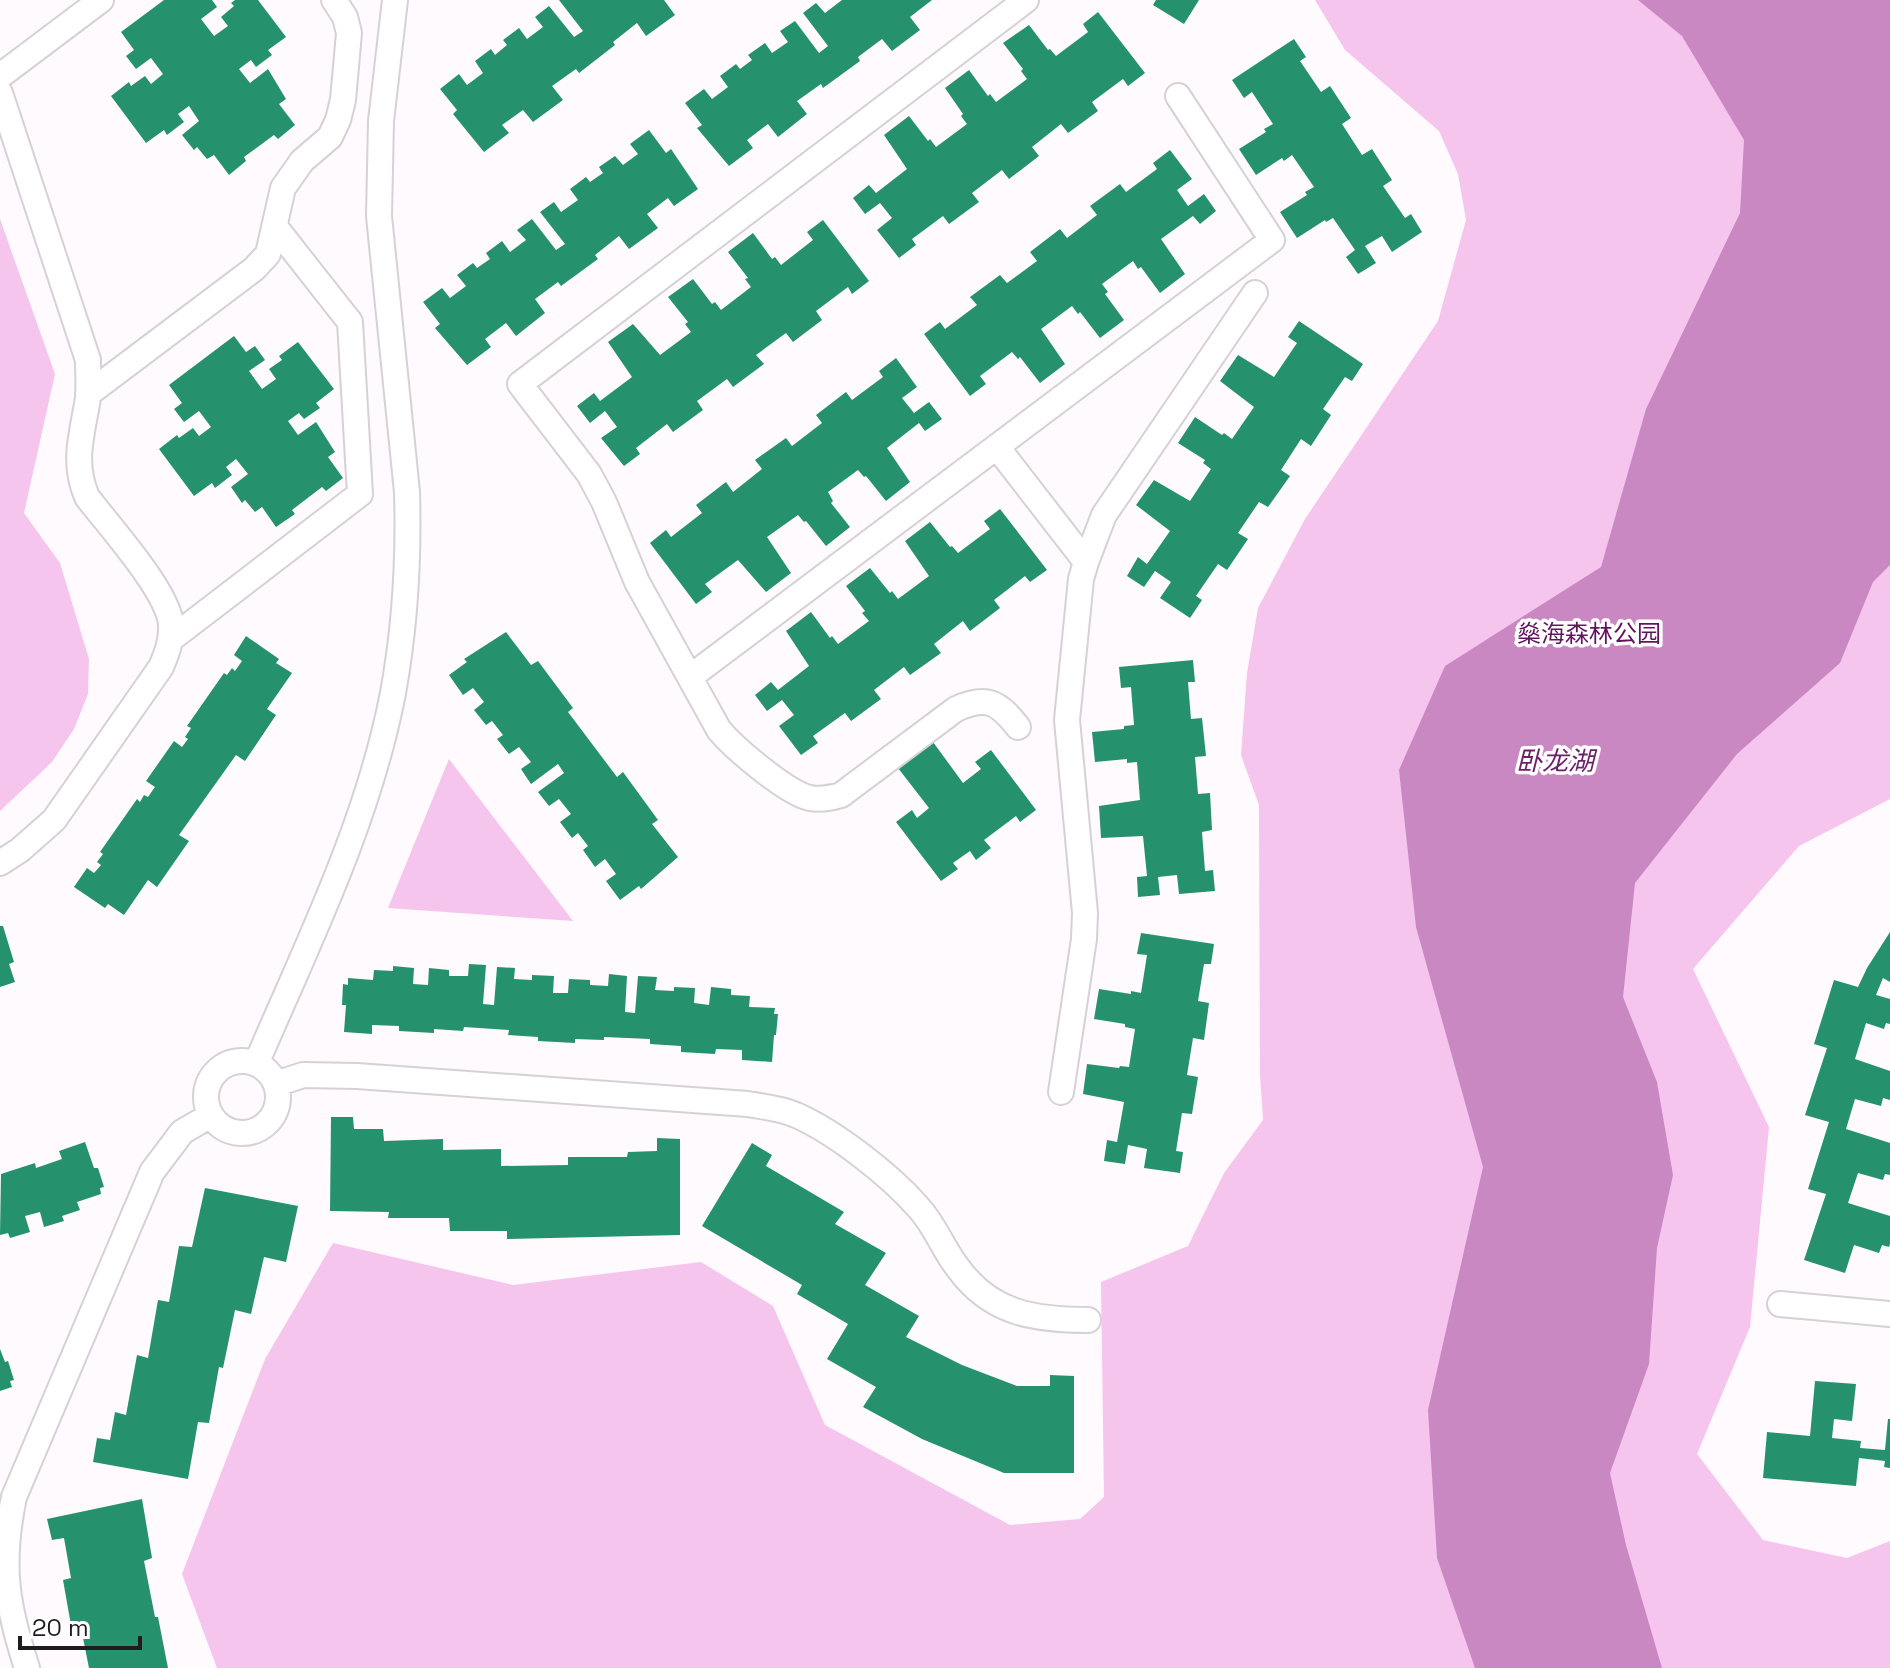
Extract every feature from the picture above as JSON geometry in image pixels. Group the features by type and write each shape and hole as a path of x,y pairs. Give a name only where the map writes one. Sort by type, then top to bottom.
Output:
{"lane":[{"path":"0,76 101,0"},
{"path":"88,394 254,269 268,254 283,188 302,161 330,137 338,120 343,100 349,33 345,17 334,0"},
{"path":"256,1064 349,846 393,694 400,647 408,537 407,492 379,216 381,121 395,0"},
{"path":"1018,727 1003,708 989,702 972,702 956,709 855,787 826,799 795,792 729,742 719,730 637,582 589,474 520,384 1026,0"},
{"path":"0,93 88,360 88,394 77,458 80,480 87,497 159,593 171,622 171,639 161,667 54,820 0,863"},
{"path":"690,677 1272,240 1178,96"},
{"path":"171,639 360,494 350,322 276,228"},
{"path":"1061,1092 1084,939 1085,913 1067,720 1081,579 1104,515 1255,293"},
{"path":"997,447 1086,562"},
{"path":"238,1061 256,1064 270,1074 276,1084 276,1108 271,1118 252,1131 229,1130 211,1115 207,1092 217,1071 238,1061"},
{"path":"276,1084 303,1075 357,1076 748,1104 779,1109 833,1136 917,1205 933,1225 956,1267 986,1297 1030,1317 1088,1320"},
{"path":"27,1668 11,1616 3,1570 5,1532 14,1497 152,1172 182,1132 211,1115"},
{"path":"1780,1304 1890,1314"}],"green space":[{"name":"燊海森林公园","path":"1315,0 1890,0 1890,799 1799,846 1693,969 1769,1127 1750,1327 1697,1454 1763,1540 1847,1558 1890,1541 1890,1668 217,1668 182,1574 265,1359 333,1243 513,1285 701,1262 773,1306 825,1425 1010,1525 1080,1519 1104,1497 1101,1282 1188,1246 1224,1173 1263,1120 1260,1074 1259,805 1241,755 1247,673 1258,608 1305,519 1438,321 1466,220 1458,174 1439,131 1345,50"},
{"path":"0,219 55,374 24,513 60,563 89,659 88,694 74,729 52,762 0,811"},
{"path":"449,759 573,921 388,908"}],"water":[{"name":"卧龙湖","path":"1638,0 1890,0 1890,565 1873,582 1840,663 1737,754 1635,883 1623,997 1657,1082 1673,1175 1657,1248 1649,1364 1610,1473 1626,1545 1662,1668 1475,1668 1437,1558 1428,1410 1483,1167 1416,927 1399,770 1445,666 1601,567 1646,409 1740,213 1744,140 1682,36"}],"building":[{"path":"164,0 212,0 217,7 201,19 214,36 228,26 221,17 234,6 231,3 235,0 258,0 286,37 268,50 272,55 256,67 251,60 239,69 250,83 268,69 286,99 279,104 295,125 278,139 274,135 244,157 246,161 229,175 214,155 207,159 197,147 194,150 182,135 199,121 189,106 178,114 184,122 167,135 164,130 146,143 111,96 129,82 131,86 145,76 151,84 163,74 151,58 136,69 126,56 134,50 121,32"},
{"path":"559,0 664,0 675,15 646,36 637,23 579,73 576,69 552,86 563,100 533,122 523,110 502,125 509,133 484,152 453,114 457,110 440,89 459,74 467,85 483,73 475,61 491,49 495,55 507,45 503,40 519,28 527,39 543,27 535,17 549,6 574,37 583,31"},
{"path":"842,0 932,0 910,17 920,30 892,51 882,39 858,57 860,61 823,88 821,84 797,101 807,114 778,137 768,124 747,140 753,148 729,166 697,128 702,125 685,103 704,89 712,99 728,87 720,76 736,64 740,69 752,60 748,55 765,43 772,53 788,42 780,31 795,21 819,53 828,46 803,13 816,3 825,13"},
{"path":"1156,0 1199,0 1184,24 1153,5"},
{"path":"1098,12 1145,73 1128,86 1123,79 1092,102 1098,111 1068,133 1061,124 1032,147 1039,156 1009,179 1002,170 972,193 979,202 949,224 943,216 912,239 916,245 899,258 877,230 892,218 880,203 865,214 853,198 869,185 876,193 907,169 884,135 909,116 936,147 967,124 945,88 969,70 996,102 1027,79 1003,43 1029,25 1056,56 1088,32 1083,24"},
{"path":"1294,39 1306,57 1300,61 1321,92 1330,86 1351,118 1342,124 1362,155 1372,149 1392,180 1383,186 1405,218 1411,214 1422,232 1392,252 1382,236 1365,246 1376,263 1358,274 1346,257 1355,250 1333,218 1297,238 1280,212 1314,187 1292,155 1256,175 1239,149 1273,124 1252,92 1244,98 1232,80"},
{"path":"649,130 666,153 671,149 698,189 674,206 668,198 647,214 658,228 629,249 619,236 595,255 598,259 561,286 558,282 535,299 545,313 516,336 506,323 485,339 491,347 467,365 435,328 440,324 423,302 442,288 450,298 466,286 457,275 473,263 477,268 490,259 486,253 502,241 510,252 526,240 517,230 532,219 556,250 565,244 540,212 554,202 561,212 578,200 570,189 586,177 590,182 603,173 599,167 615,156 623,165 638,154 630,144"},
{"path":"1170,150 1192,179 1177,190 1188,206 1204,194 1216,211 1200,224 1193,216 1161,239 1185,274 1160,293 1133,261 1102,284 1108,292 1105,294 1124,320 1100,338 1072,306 1041,329 1065,364 1040,383 1020,357 1018,359 1012,352 980,376 986,384 970,396 924,334 940,322 945,329 977,305 970,297 1000,275 1007,283 1037,261 1030,252 1060,229 1067,238 1097,215 1090,206 1120,184 1126,192 1157,169 1153,163"},
{"path":"823,220 869,281 852,294 848,287 816,311 822,320 793,342 786,333 756,355 764,364 733,387 727,379 697,401 703,410 673,432 667,424 636,448 640,454 624,466 601,438 617,427 605,411 590,423 577,406 594,393 600,401 632,377 608,342 633,324 660,355 691,332 685,324 688,322 668,297 693,279 712,304 715,302 721,310 751,287 745,279 748,278 728,252 753,233 772,259 775,257 781,265 813,240 807,232"},
{"path":"1299,321 1363,364 1352,381 1345,377 1323,409 1331,415 1311,446 1301,439 1281,470 1290,476 1268,507 1259,502 1238,533 1248,539 1227,570 1218,564 1196,596 1202,600 1190,618 1160,598 1171,582 1155,571 1144,587 1127,576 1138,557 1147,564 1170,531 1136,505 1154,480 1190,501 1211,469 1203,463 1205,460 1178,443 1195,417 1232,439 1254,407 1220,381 1238,355 1274,377 1297,343 1288,337"},
{"path":"234,336 246,352 255,346 265,360 249,371 262,389 276,379 269,369 282,360 279,356 298,342 334,389 316,403 320,408 304,419 299,413 288,421 298,435 316,422 335,452 328,457 343,478 326,491 322,487 292,510 295,514 276,527 262,507 255,512 245,500 242,503 231,487 248,474 236,459 226,467 232,475 215,488 212,483 194,496 159,449 177,435 179,438 193,428 199,436 211,427 199,411 184,422 174,409 182,403 169,385"},
{"path":"896,358 917,387 902,398 914,413 929,402 942,419 925,431 919,423 887,448 910,482 886,501 858,470 828,492 833,501 831,503 850,527 826,546 798,515 767,537 791,573 766,592 738,560 705,584 712,592 696,604 650,543 666,530 671,537 702,513 696,505 726,482 733,492 762,469 755,460 786,438 792,446 822,423 816,415 846,392 852,400 883,377 879,371"},
{"path":"1000,509 1047,570 1030,582 1025,576 994,600 1000,608 970,631 963,621 934,644 941,653 910,675 904,667 874,690 881,699 851,721 845,713 813,736 818,743 801,755 779,726 794,715 782,700 767,711 755,695 771,682 778,690 809,666 786,631 811,612 838,644 869,621 846,586 870,568 898,599 929,576 905,541 930,522 958,553 990,529 984,521"},
{"path":"506,632 531,665 538,661 573,708 568,712 617,777 623,772 658,820 652,824 678,857 641,889 639,886 620,900 606,881 616,874 605,859 595,867 583,850 588,846 578,833 572,838 560,822 571,814 559,799 549,806 538,792 564,773 558,764 531,784 521,769 531,762 519,747 509,754 497,739 503,735 492,721 486,725 474,710 484,702 473,688 463,695 449,675 467,662 464,659"},
{"path":"246,636 279,659 276,663 292,673 267,709 276,715 245,761 236,755 179,835 189,841 157,887 148,880 124,915 108,904 105,908 74,887 87,868 94,873 101,865 97,862 103,854 100,852 137,799 140,802 144,795 148,797 155,787 146,781 174,741 182,747 191,728 187,726 224,673 227,675 232,668 235,671 242,661 234,655"},
{"path":"1193,660 1195,682 1188,682 1191,719 1202,718 1206,756 1195,757 1198,794 1210,793 1212,830 1202,832 1205,871 1213,870 1215,891 1179,894 1177,875 1158,877 1160,895 1138,897 1137,877 1147,876 1143,836 1101,838 1099,806 1140,800 1137,762 1127,763 1127,759 1095,762 1092,732 1134,725 1131,687 1121,688 1119,667"},
{"path":"933,742 963,783 981,769 975,762 991,750 1036,810 1020,822 1016,816 984,840 991,848 976,860 970,851 953,863 958,869 941,881 896,822 912,810 917,818 929,808 898,768"},
{"path":"0,926 3,926 14,962 9,964 15,982 0,987"},
{"path":"1890,932 1890,982 1883,978 1876,995 1890,999 1890,1024 1886,1023 1884,1029 1866,1023 1855,1059 1890,1071 1890,1100 1883,1098 1881,1106 1855,1099 1846,1129 1890,1143 1890,1175 1885,1174 1883,1180 1858,1173 1848,1203 1890,1216 1890,1244 1889,1247 1882,1245 1879,1253 1854,1245 1845,1273 1804,1260 1826,1194 1808,1189 1829,1122 1805,1115 1827,1048 1814,1044 1834,980 1858,987"},
{"path":"1141,933 1214,944 1211,964 1204,964 1198,1001 1209,1003 1204,1040 1193,1038 1187,1075 1198,1077 1192,1114 1182,1113 1176,1151 1183,1152 1180,1173 1144,1168 1147,1149 1128,1145 1125,1164 1104,1161 1107,1140 1117,1142 1124,1102 1083,1094 1087,1064 1129,1067 1135,1029 1125,1027 1125,1024 1094,1019 1099,989 1141,993 1147,955 1137,954"},
{"path":"469,964 486,965 483,1004 494,1005 497,967 515,968 514,979 532,980 532,975 554,976 553,993 568,993 569,979 590,980 590,985 608,986 609,974 627,976 625,1012 635,1013 638,976 657,977 655,990 695,988 694,1003 709,1005 711,987 731,989 731,995 750,996 749,1007 775,1008 774,1014 778,1014 772,1062 742,1060 742,1050 716,1049 715,1054 681,1052 681,1046 650,1044 650,1039 604,1037 604,1040 575,1039 575,1043 538,1041 538,1037 508,1035 509,1030 464,1027 463,1031 434,1029 434,1033 399,1031 399,1026 372,1025 372,1034 344,1032 346,1005 342,1005 343,984 348,985 348,978 373,980 374,970 393,971 393,966 414,968 413,984 428,985 429,968 449,970 449,976 468,976"},
{"path":"331,1117 353,1117 354,1129 383,1129 384,1141 443,1139 443,1150 501,1149 501,1166 568,1165 568,1157 627,1157 628,1152 657,1151 657,1138 680,1139 680,1235 507,1239 507,1231 450,1231 449,1218 388,1218 389,1212 330,1211"},
{"path":"85,1142 104,1187 100,1188 101,1194 77,1202 80,1210 62,1216 64,1221 44,1227 40,1212 25,1216 30,1232 10,1238 8,1233 0,1235 1,1174 35,1163 36,1168 62,1159 59,1151"},
{"path":"752,1143 772,1155 766,1166 844,1212 835,1224 886,1253 865,1285 919,1316 906,1337 962,1365 1017,1386 1050,1386 1050,1375 1074,1376 1074,1473 1004,1473 922,1439 863,1407 876,1387 827,1359 848,1324 797,1294 802,1285 702,1226"},
{"path":"205,1188 298,1206 286,1262 264,1257 251,1314 235,1310 223,1368 219,1367 209,1423 198,1422 188,1479 93,1462 97,1438 110,1440 115,1412 126,1415 137,1355 148,1358 158,1300 169,1302 179,1246 192,1247"},
{"path":"0,1349 14,1380 10,1381 12,1387 0,1391"},
{"path":"1815,1381 1856,1384 1852,1421 1834,1419 1832,1438 1861,1441 1860,1448 1885,1450 1890,1419 1890,1468 1884,1467 1885,1461 1859,1458 1856,1486 1763,1478 1767,1432 1810,1436"},
{"path":"142,1499 152,1558 144,1561 168,1668 89,1668 80,1623 71,1625 63,1580 71,1578 64,1538 52,1540 47,1519"}]}
